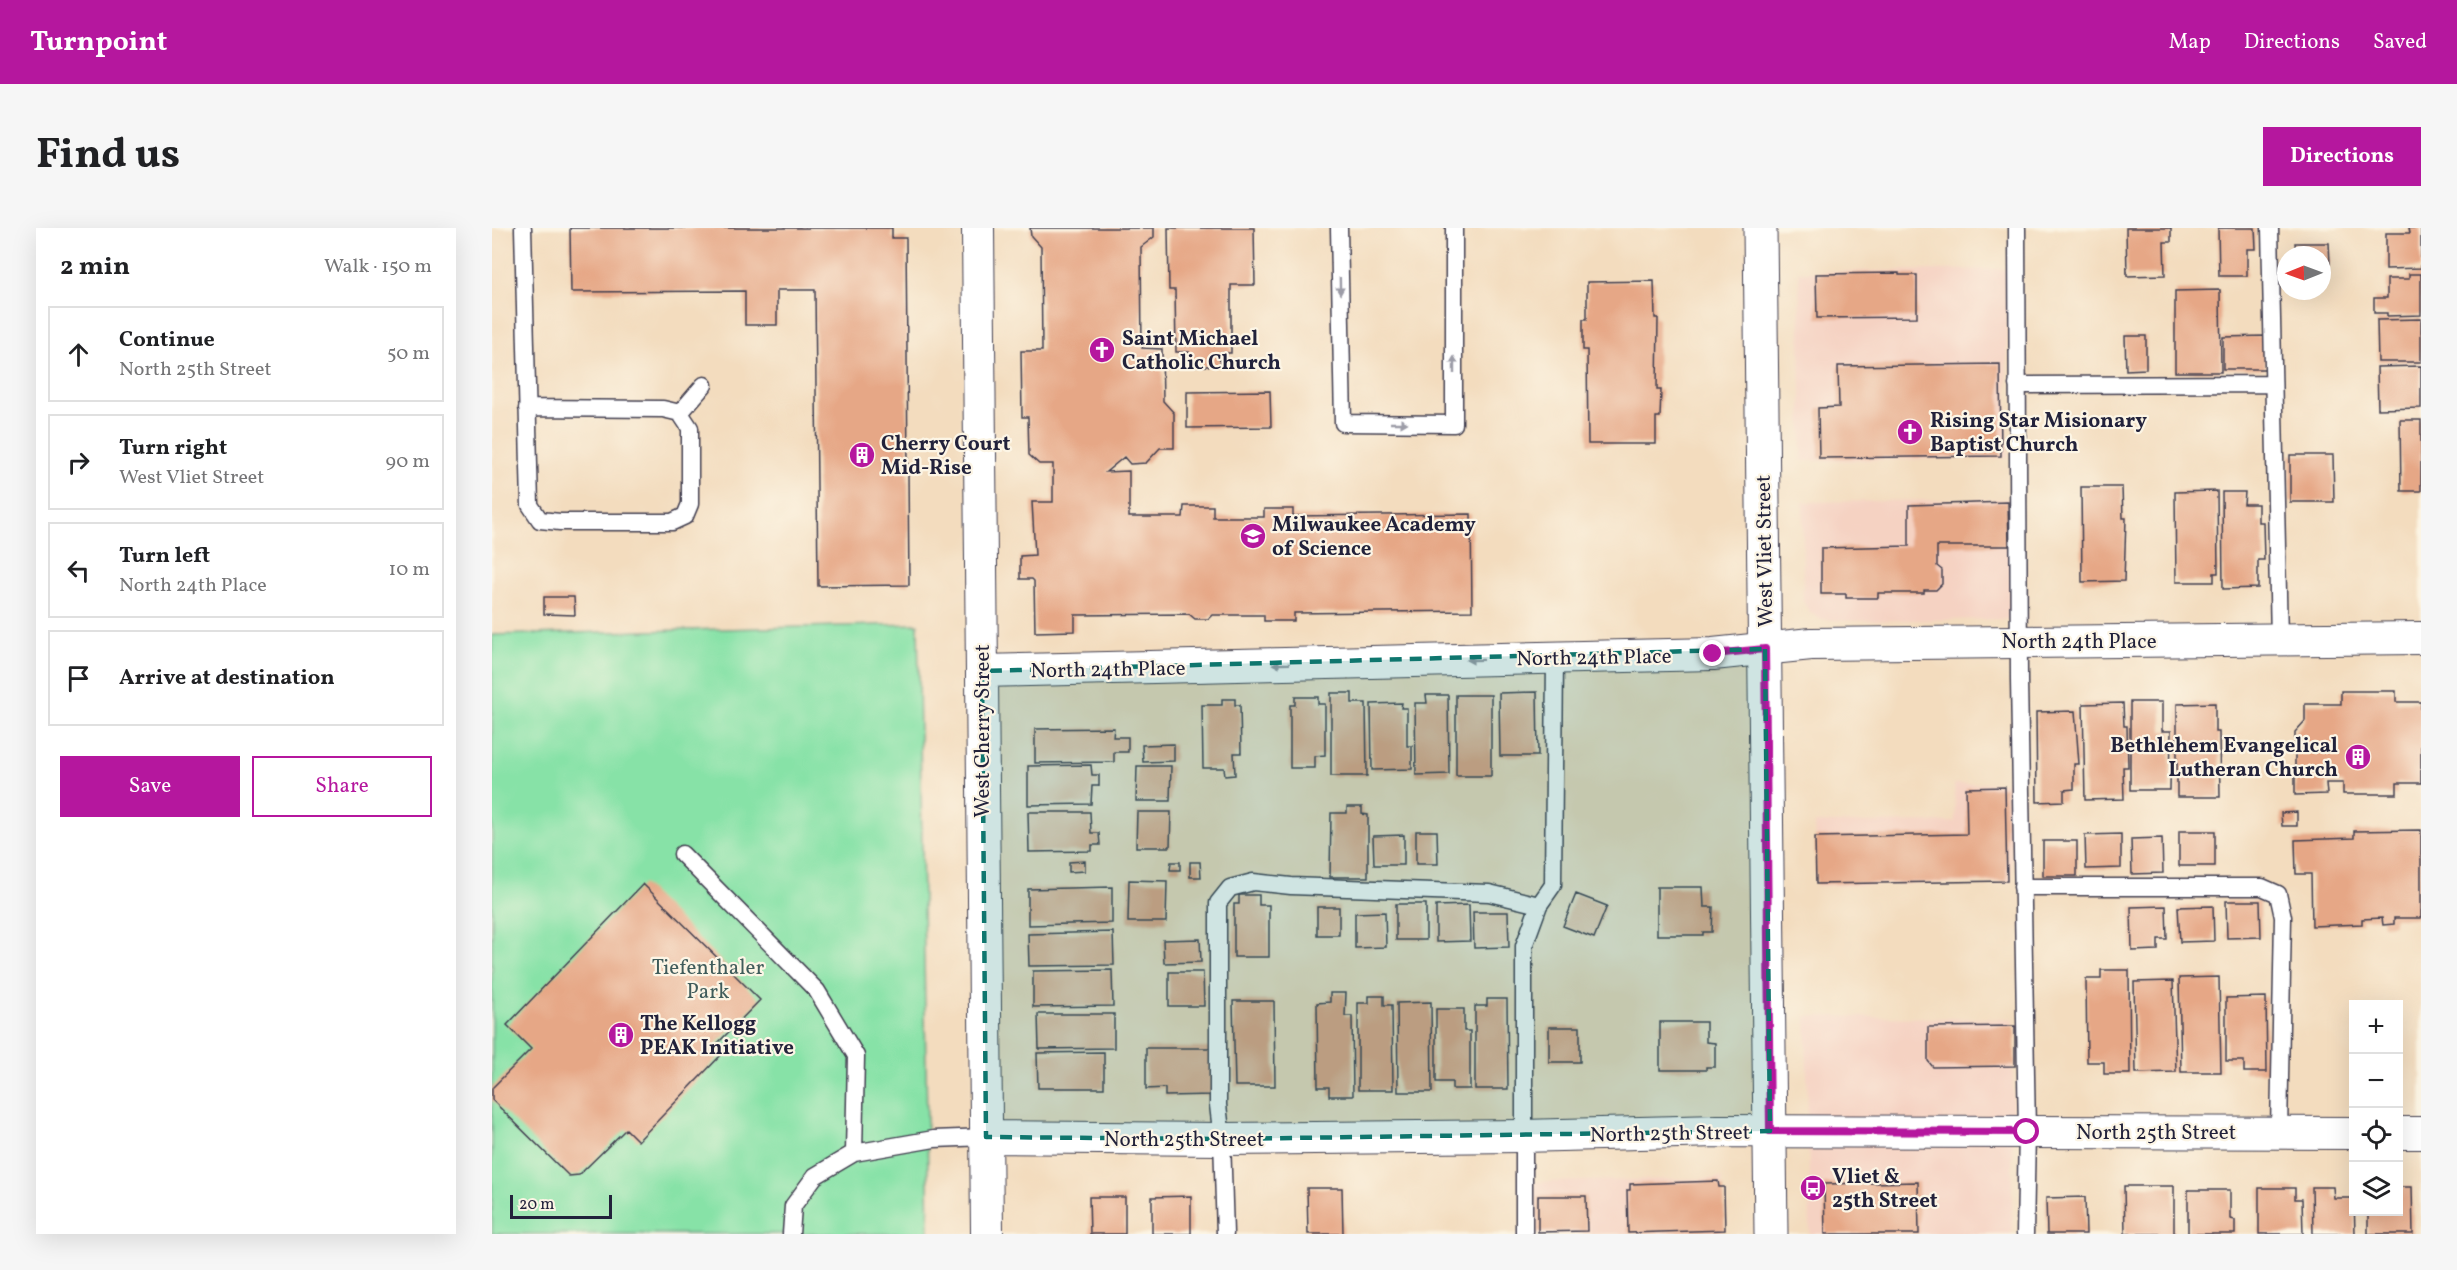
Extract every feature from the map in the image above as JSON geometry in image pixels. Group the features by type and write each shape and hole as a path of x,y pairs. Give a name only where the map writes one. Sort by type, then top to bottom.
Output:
{"street":[{"name":"West Cherry Street","path":"978,228 987,1234"},
{"name":"West Vliet Street","path":"1760,228 1771,1234"},
{"name":"North 24th Place","path":"982,671 1713,654 1811,644 2421,638"},
{"name":"North 25th Street","path":"986,1137 1222,1139 1522,1137 1770,1131 2349,1132"},
{"path":"2403,1133 2421,1133"}],"lane":[{"path":"524,228 530,505 540,520 560,522 672,522 685,516 690,504 690,428 680,413 663,409 528,408"},
{"path":"1339,228 1344,423 1454,424 1454,228"},
{"path":"2017,228 2019,641 2027,1132 2025,1234"},
{"path":"2270,228 2279,639"},
{"path":"2017,385 2273,384"},
{"path":"680,413 704,385"},
{"path":"1524,1234 1522,1137 1524,946 1539,904 1552,885 1555,658"},
{"path":"682,854 817,991 856,1056 854,1153"},
{"path":"1225,1234 1222,1139 1218,1105 1218,903 1230,888 1253,882 1291,886 1489,892 1539,904"},
{"path":"2022,886 2262,887 2278,894 2283,917 2279,1132"},
{"path":"791,1234 793,1206 815,1176 854,1153 934,1139 986,1137"}],"highlighted area":[{"path":"1765,649 1770,1131 1222,1139 986,1137 982,671"}],"shaded area":[{"path":"2006,269 2008,458 1802,461 1799,272"},
{"path":"2010,499 2012,619 1846,621 1821,619 1810,613 1803,601 1803,502"},
{"path":"2010,783 2012,882 1817,886 1815,823 1955,822 1954,784"},
{"path":"1806,1016 2013,1019 2012,1234 1810,1234"},
{"path":"1722,1178 1722,1234 1534,1234 1534,1182"}],"green space":[{"name":"Tiefenthaler Park","path":"918,624 929,1234 492,1234 492,635"}],"building":[{"name":"Cherry Court Mid-Rise","path":"570,228 892,228 892,238 906,238 909,585 818,586 815,290 777,290 777,325 745,325 745,291 571,292"},
{"name":"Milwaukee Academy of Science","path":"1030,228 1154,228 1154,237 1141,247 1142,348 1162,349 1163,401 1174,413 1174,448 1160,448 1146,463 1130,464 1124,457 1106,472 1129,471 1129,517 1183,517 1184,506 1213,506 1213,517 1264,517 1264,509 1293,509 1293,516 1471,514 1472,611 1294,613 1294,621 1264,621 1264,615 1212,615 1208,619 1195,619 1189,614 1075,615 1075,631 1035,632 1034,581 1020,579 1020,556 1035,555 1032,502 1053,502 1053,464 1039,464 1029,455 1028,417 1022,417 1021,351 1042,351 1041,247 1031,236"},
{"path":"1168,228 1254,228 1255,285 1231,285 1231,353 1219,353 1220,366 1190,366 1189,352 1176,352 1175,290 1169,290"},
{"path":"2126,228 2171,228 2171,242 2164,242 2165,275 2127,276"},
{"path":"2218,228 2255,228 2256,249 2247,249 2247,276 2219,276"},
{"path":"2409,228 2421,228 2421,268 2386,269 2386,233 2410,233"},
{"path":"2295,243 2329,243 2329,246 2295,246"},
{"path":"1899,273 1899,275 1917,275 1917,317 1817,318 1816,274"},
{"path":"2409,274 2421,274 2421,315 2387,316 2387,313 2374,313 2374,298 2387,298 2387,279 2409,279"},
{"path":"1654,281 1655,318 1658,318 1657,390 1661,390 1660,417 1656,417 1656,444 1588,444 1587,350 1583,350 1583,319 1587,319 1587,282"},
{"path":"2220,290 2221,372 2175,372 2175,291"},
{"path":"2421,319 2421,362 2378,362 2377,320"},
{"path":"2125,336 2146,336 2146,369 2126,370"},
{"path":"2265,336 2265,369 2223,369 2223,337"},
{"name":"Rising Star Misionary Baptist Church","path":"2000,364 2001,456 1819,458 1818,408 1839,407 1838,366"},
{"path":"2421,366 2421,408 2378,409 2377,367"},
{"path":"1270,391 1271,427 1187,428 1187,392"},
{"path":"2400,420 2421,420 2421,491 2401,491"},
{"path":"2290,455 2333,455 2334,502 2290,502"},
{"path":"2081,487 2122,487 2123,518 2126,518 2124,581 2082,582"},
{"path":"2217,491 2218,573 2214,573 2214,582 2176,582 2175,492"},
{"path":"2222,492 2245,492 2244,504 2258,504 2258,522 2263,522 2264,560 2258,560 2258,588 2223,589"},
{"path":"2008,502 2009,546 1937,546 1937,566 1942,570 1942,584 1936,590 1924,590 1924,593 1878,593 1878,598 1846,598 1846,594 1821,594 1821,548 1909,546 1909,505"},
{"path":"544,597 574,597 575,615 544,614"},
{"name":"Bethlehem Evangelical Lutheran Church","path":"2341,691 2396,691 2396,702 2421,702 2421,783 2397,783 2397,794 2343,794 2343,783 2326,783 2327,794 2295,795 2295,732 2305,721 2305,704 2341,704"},
{"path":"1537,692 1538,756 1500,756 1499,693"},
{"path":"1331,693 1352,693 1352,703 1366,703 1367,776 1331,776"},
{"path":"1426,695 1448,695 1449,774 1416,775 1415,703 1427,703"},
{"path":"1456,695 1491,695 1491,776 1456,776"},
{"path":"1295,697 1318,697 1318,704 1325,704 1325,755 1315,756 1315,768 1290,768 1290,705 1295,705"},
{"path":"1222,699 1235,699 1235,705 1240,705 1241,753 1234,753 1235,775 1225,776 1224,768 1203,768 1202,705 1222,705"},
{"path":"2130,702 2162,702 2162,731 2171,731 2170,790 2130,790"},
{"path":"1402,703 1401,708 1407,708 1407,746 1412,746 1412,769 1372,770 1371,704"},
{"path":"2123,703 2124,726 2127,726 2128,767 2123,767 2124,799 2085,800 2083,704"},
{"path":"2215,703 2215,732 2219,732 2220,797 2177,797 2177,704"},
{"path":"2075,711 2079,764 2074,764 2074,789 2064,790 2064,801 2037,802 2036,712"},
{"path":"1114,728 1113,737 1128,737 1128,752 1114,752 1114,762 1035,763 1035,729"},
{"path":"1174,744 1174,761 1143,762 1142,745"},
{"path":"1091,765 1092,775 1099,775 1099,786 1092,786 1091,804 1028,805 1028,766"},
{"path":"1137,766 1171,766 1170,801 1136,801"},
{"path":"2005,787 2007,881 1816,884 1815,837 1967,834 1966,788"},
{"path":"1347,807 1362,807 1362,814 1368,815 1368,877 1330,877 1331,813 1347,813"},
{"path":"1028,812 1090,812 1091,833 1099,833 1100,845 1092,845 1092,851 1029,852"},
{"path":"1137,812 1171,812 1170,847 1136,847"},
{"path":"2297,812 2297,826 2282,826 2281,813"},
{"path":"2421,830 2421,918 2394,918 2394,924 2383,925 2382,918 2362,919 2362,924 2312,926 2311,874 2296,874 2295,840 2354,838 2354,831"},
{"path":"1416,831 1437,831 1438,864 1416,864"},
{"path":"2179,831 2215,831 2215,866 2179,866"},
{"path":"2121,834 2121,868 2086,869 2085,835"},
{"path":"1404,835 1404,865 1374,865 1373,836"},
{"path":"2162,838 2163,873 2132,874 2131,839"},
{"path":"2043,841 2077,841 2077,876 2043,876"},
{"path":"1085,861 1085,871 1069,872 1069,862"},
{"path":"1171,862 1180,862 1180,870 1170,870"},
{"path":"1190,862 1200,862 1201,877 1190,877"},
{"path":"1129,880 1167,881 1166,922 1128,922"},
{"name":"The Kellogg PEAK Initiative","path":"643,884 760,1000 715,1046 723,1053 638,1141 626,1129 579,1175 569,1176 492,1100 492,1088 531,1049 507,1025"},
{"path":"1112,887 1112,923 1028,925 1028,889"},
{"path":"1657,887 1703,887 1704,907 1713,907 1712,932 1703,932 1703,935 1657,935"},
{"path":"1576,894 1607,906 1594,938 1563,926"},
{"path":"1239,895 1259,895 1259,905 1269,905 1269,957 1234,957 1234,904 1239,904"},
{"path":"2226,901 2260,901 2261,937 2227,938"},
{"path":"1396,904 1426,904 1426,940 1396,940"},
{"path":"1469,905 1470,941 1436,942 1436,906"},
{"path":"2166,906 2167,939 2158,939 2158,950 2132,951 2131,907"},
{"path":"2213,906 2214,941 2180,942 2178,907"},
{"path":"1317,907 1339,907 1339,935 1317,935"},
{"path":"1385,912 1386,947 1355,948 1355,913"},
{"path":"1473,912 1508,912 1509,947 1474,948"},
{"path":"1113,932 1114,965 1029,966 1028,934"},
{"path":"1200,939 1201,962 1164,963 1163,940"},
{"path":"1112,970 1113,1006 1033,1007 1033,971"},
{"path":"2101,970 2129,970 2130,1074 2104,1074 2104,1062 2087,1062 2086,979 2101,979"},
{"path":"1169,972 1203,972 1204,1006 1169,1006"},
{"path":"2219,977 2221,1072 2181,1072 2179,978"},
{"path":"2173,981 2176,1072 2136,1073 2134,982"},
{"path":"1330,993 1346,993 1345,1016 1352,1016 1353,1096 1329,1096 1329,1087 1318,1087 1317,1003 1330,1002"},
{"path":"1369,996 1384,996 1384,1005 1392,1005 1393,1090 1358,1090 1358,1003 1369,1003"},
{"path":"2266,997 2267,1072 2244,1072 2244,1061 2226,1061 2226,998"},
{"path":"1487,999 1507,999 1508,1089 1475,1089 1475,1006 1487,1006"},
{"path":"1233,1001 1274,1001 1275,1086 1235,1086"},
{"path":"1431,1002 1432,1092 1398,1092 1397,1003"},
{"path":"1436,1009 1464,1009 1464,1031 1470,1031 1470,1089 1452,1089 1452,1082 1436,1082"},
{"path":"1038,1014 1114,1014 1114,1048 1039,1049"},
{"path":"1660,1022 1706,1022 1706,1042 1715,1043 1715,1067 1706,1067 1706,1070 1660,1070"},
{"path":"2015,1026 2015,1066 1933,1067 1928,1061 1928,1027"},
{"path":"1549,1027 1580,1027 1580,1062 1549,1062"},
{"path":"1146,1048 1211,1048 1212,1095 1165,1096 1165,1088 1146,1089"},
{"path":"1104,1052 1104,1088 1038,1088 1037,1053"},
{"path":"1718,1181 1719,1187 1724,1187 1725,1230 1628,1233 1627,1190 1630,1190 1630,1184"},
{"path":"1918,1182 1919,1234 1825,1234 1824,1184"},
{"path":"2124,1186 2174,1186 2174,1234 2125,1234"},
{"path":"2312,1187 2333,1187 2334,1198 2349,1198 2349,1216 2354,1216 2355,1234 2313,1234"},
{"path":"2403,1187 2412,1187 2413,1234 2368,1234 2368,1216 2403,1216"},
{"path":"1307,1188 1342,1188 1343,1234 1308,1234"},
{"path":"2259,1188 2295,1188 2295,1199 2302,1199 2303,1234 2259,1234"},
{"path":"2188,1190 2230,1190 2230,1219 2235,1220 2235,1234 2188,1234"},
{"path":"1191,1196 1191,1234 1152,1234 1152,1197"},
{"path":"1538,1196 1586,1196 1587,1231 1538,1232"},
{"path":"1089,1197 1125,1197 1125,1234 1090,1234"},
{"path":"2085,1197 2086,1234 2047,1234 2046,1198"}],"place":[{"name":"Saint Michael Catholic Church","path":"1102,350"},
{"name":"Rising Star Misionary Baptist Church","path":"1910,432"},
{"name":"Cherry Court Mid-Rise","path":"862,455"},
{"name":"Milwaukee Academy of Science","path":"1253,536"},
{"name":"Bethlehem Evangelical Lutheran Church","path":"2358,757"},
{"name":"The Kellogg PEAK Initiative","path":"621,1035"},
{"name":"Vliet & 25th Street","path":"1813,1188"}],"route":[{"path":"1713,654 1765,649 1770,1131 2027,1132"}]}
